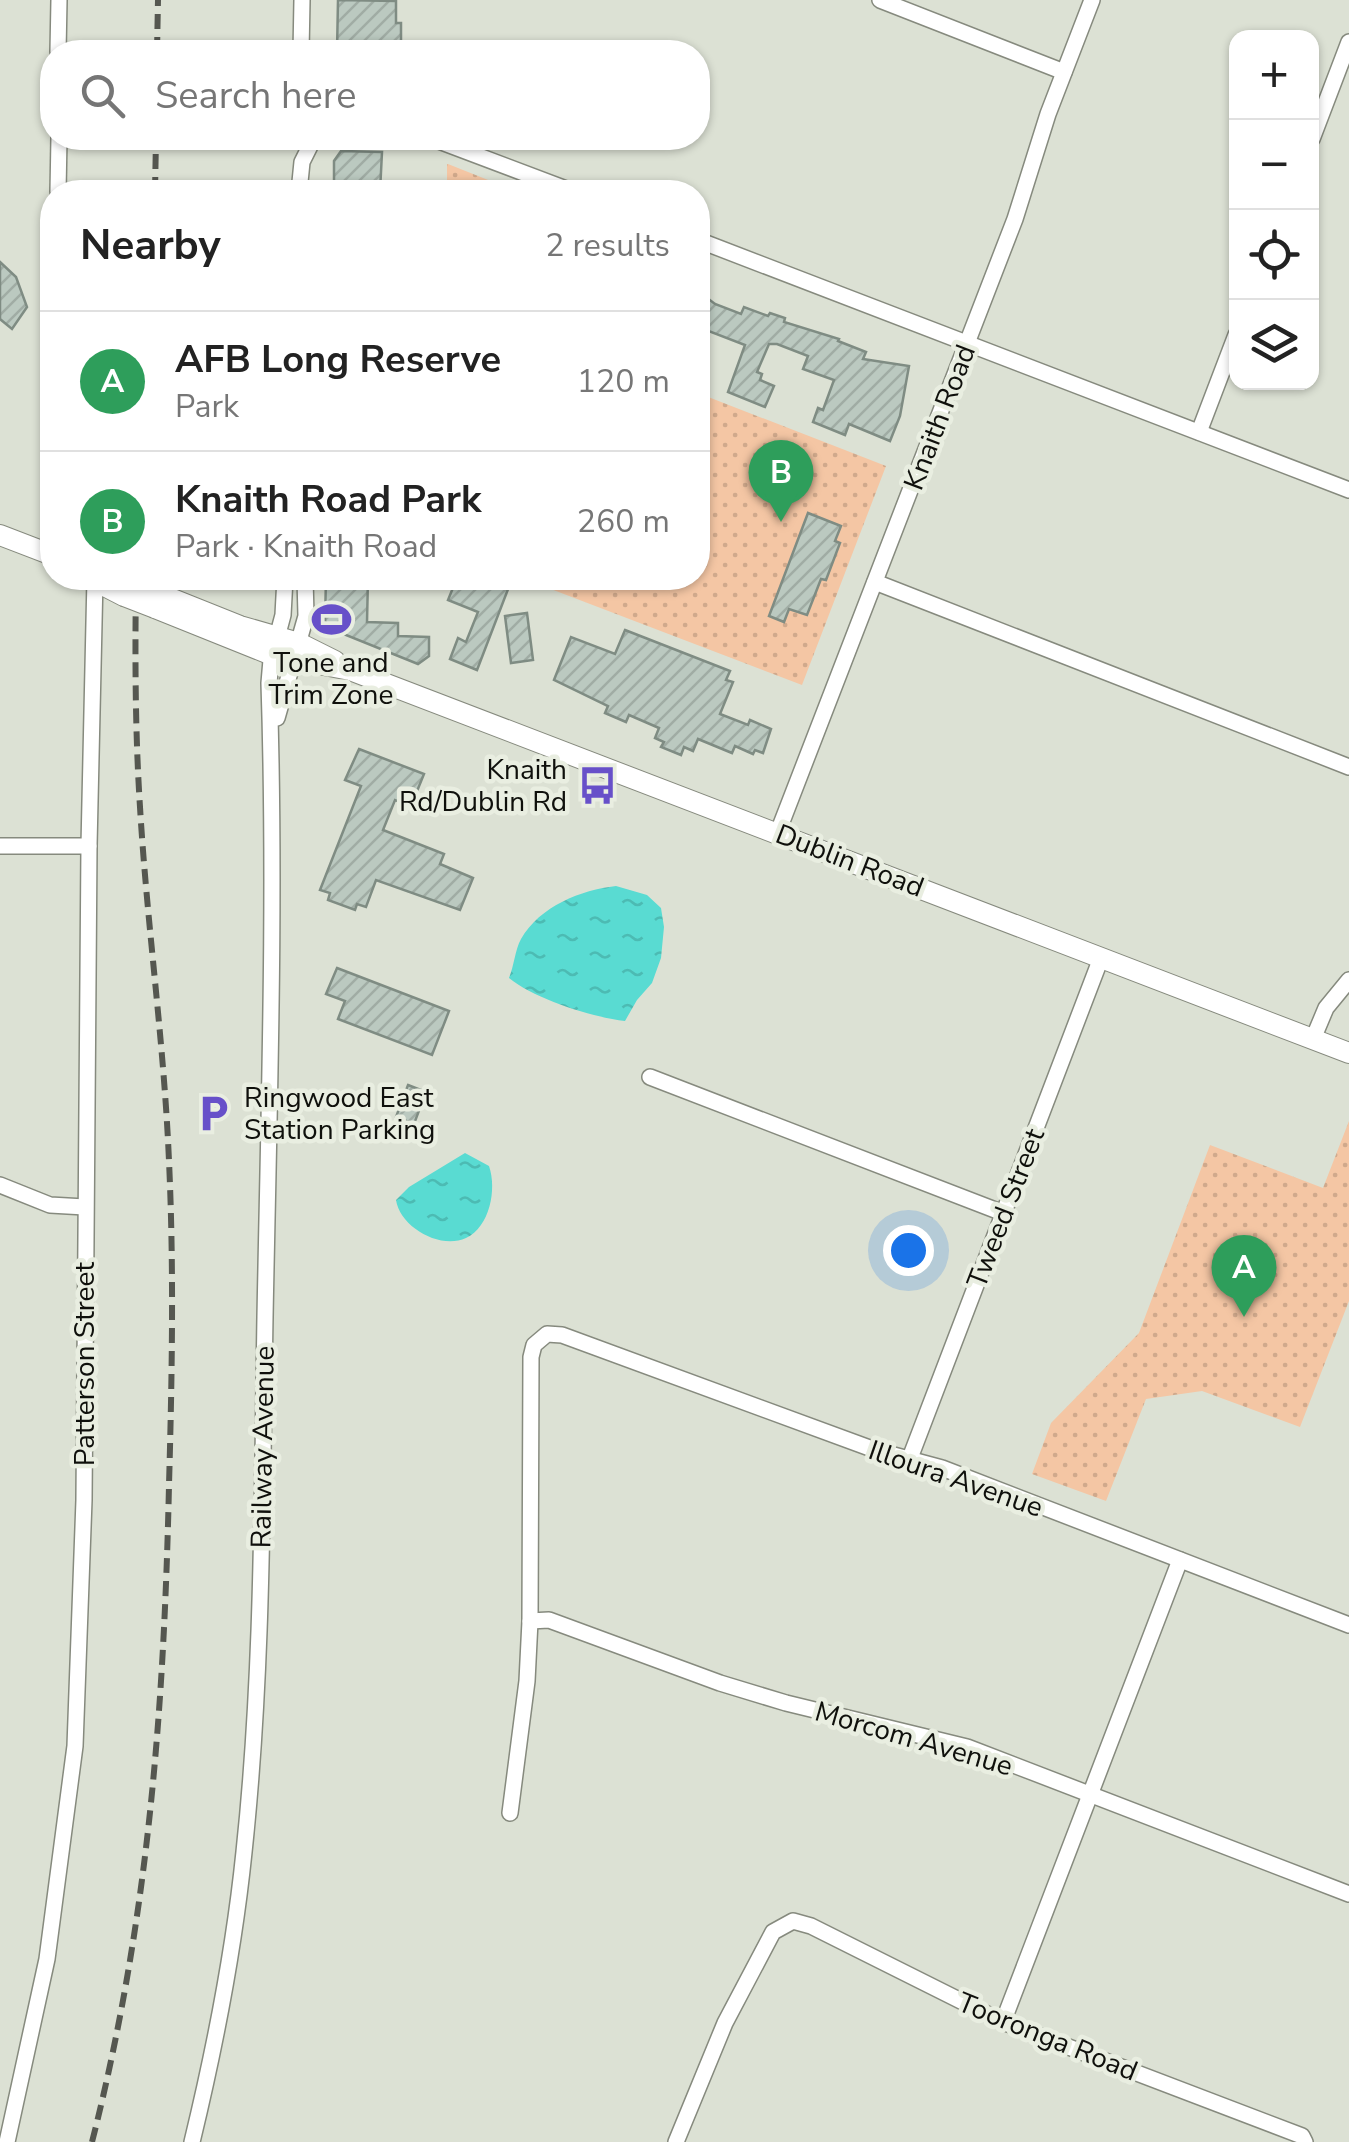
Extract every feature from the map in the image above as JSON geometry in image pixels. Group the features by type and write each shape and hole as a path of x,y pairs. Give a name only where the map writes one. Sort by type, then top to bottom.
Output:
{"main road":[{"path":"0,535 40,550"},
{"name":"Dublin Road","path":"132,590 778,832 1349,1053"}],"street":[{"path":"58,0 58,40"},
{"path":"301,40 302,0"},
{"path":"880,0 1064,72"},
{"name":"Knaith Road","path":"778,832 1015,220 1092,0"},
{"path":"1319,121 1349,42"},
{"path":"58,180 59,150"},
{"path":"300,180 308,150"},
{"path":"463,150 542,180"},
{"path":"710,245 1349,490"},
{"path":"1199,432 1229,353"},
{"path":"875,582 1349,767"},
{"name":"Patterson Street","path":"7,2142 47,1959 75,1746 84,1500 92,590"},
{"name":"Railway Avenue","path":"192,2142 208,2077 234,1925 255,1716 264,1392 272,746 286,649 285,590"},
{"name":"Railway Avenue","path":"286,649 306,616 305,590"},
{"path":"0,846 88,846"},
{"name":"Tweed Street","path":"910,1458 1101,958"},
{"path":"1313,1039 1326,1008 1349,980"},
{"path":"650,1077 1003,1214"},
{"path":"0,1185 50,1205 85,1206"},
{"name":"Illoura Avenue","path":"530,1622 531,1358 538,1339 562,1334 875,1450 910,1458 1349,1625"},
{"path":"1003,2022 1180,1560"},
{"name":"Morcom Avenue","path":"530,1622 550,1620 786,1704 967,1748 1349,1894"},
{"path":"510,1813 527,1681 530,1622"},
{"name":"Tooronga Road","path":"676,2142 712,2050 772,1932 794,1921 1003,2022 1302,2136 1305,2142"}],"shaded area":[{"path":"448,164 488,180 447,180"},
{"path":"710,398 886,466 802,685 553,590 710,590"},
{"path":"1349,1121 1349,1301 1300,1427 1202,1391 1146,1399 1106,1501 1032,1474 1051,1423 1139,1333 1210,1145 1323,1188"}],"water":[{"path":"616,886 647,895 661,908 664,927 661,958 652,983 625,1021 564,1006 509,978 521,939 539,917 576,896"},
{"path":"465,1153 489,1166 492,1196 486,1216 474,1233 456,1241 423,1234 405,1219 396,1200 409,1187"}],"building":[{"path":"338,0 396,1 401,40 337,40"},
{"path":"341,151 382,152 381,180 334,180 334,161"},
{"path":"0,262 16,277 27,307 12,329 0,319"},
{"path":"710,300 741,314 744,307 785,318 784,322 866,352 863,359 909,366 900,416 890,441 849,424 845,435 813,422 818,408 823,410 834,380 803,369 808,356 777,344 769,344 757,372 762,374 760,380 774,386 765,407 728,392 745,345 710,332"},
{"path":"808,513 841,526 835,541 840,543 807,615 789,609 784,622 769,616"},
{"path":"326,590 368,590 367,622 398,623 398,636 429,637 429,656 418,664 331,629 325,621"},
{"path":"452,590 508,590 477,670 450,659 458,638 466,642 478,612 448,600"},
{"path":"527,613 533,660 511,663 505,616"},
{"path":"625,630 730,671 726,680 733,682 720,714 771,729 763,753 755,750 753,754 735,746 732,753 698,739 693,751 684,747 681,755 661,747 664,742 655,738 659,728 629,715 626,722 605,713 608,706 554,680 571,637 615,654"},
{"path":"359,749 424,774 411,806 395,800 383,830 444,854 440,864 473,878 460,910 376,880 366,907 357,904 355,910 328,900 330,893 320,890 361,786 345,780"},
{"path":"337,968 449,1011 432,1055 338,1019 345,1001 326,994"},
{"path":"408,1085 426,1092 414,1124 396,1117"}],"railway":[{"path":"157,40 158,0"},
{"path":"155,180 156,150"},
{"path":"92,2142 127,1978 150,1816 163,1652 169,1485 171,1202 138,778 136,590"}],"place":[{"name":"Knaith Road Park","path":"781,522"},
{"name":"Tone and Trim Zone","path":"331,620"},
{"name":"Knaith Rd/Dublin Rd","path":"597,785"},
{"name":"Ringwood East Station Parking","path":"214,1113"},
{"name":"AFB Long Reserve","path":"1244,1317"}]}
